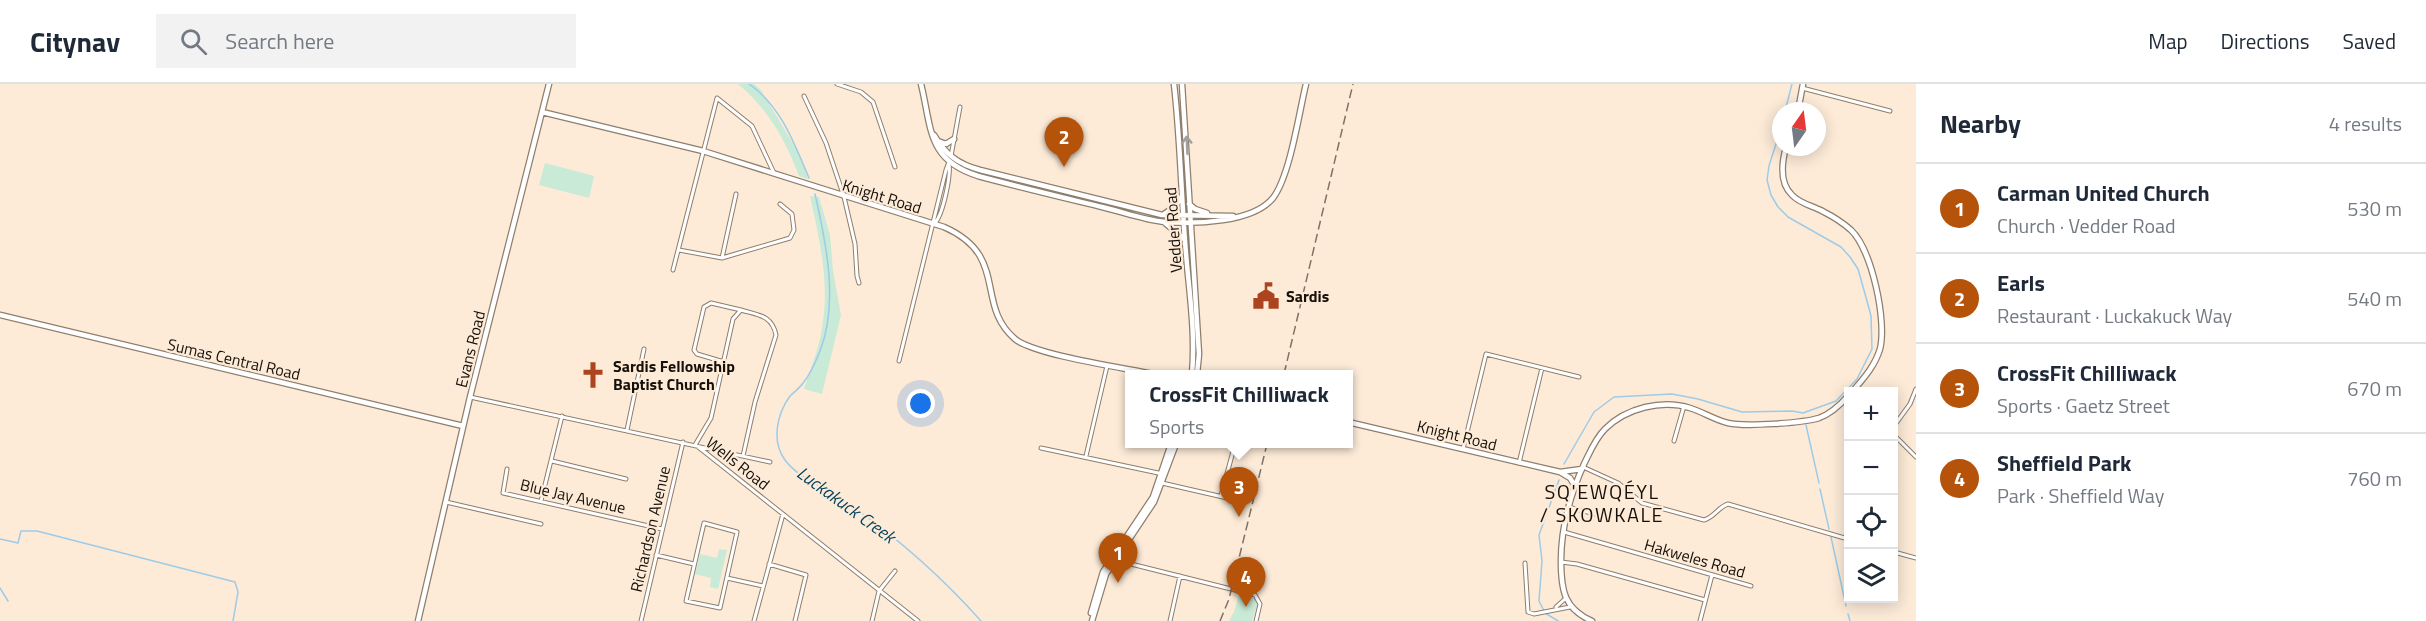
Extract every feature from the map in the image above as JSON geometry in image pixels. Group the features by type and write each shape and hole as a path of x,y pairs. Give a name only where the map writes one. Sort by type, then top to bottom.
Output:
{"street":[{"name":"Evans Road","path":"418,621 470,397 549,84"},
{"path":"837,84 861,92 873,102 895,167"},
{"path":"921,84 936,147 950,160 978,176 1164,222 1212,215 1239,216"},
{"name":"Vedder Road","path":"1174,84 1193,352 1192,370"},
{"name":"Vedder Road","path":"1182,84 1199,354 1197,370"},
{"path":"1190,218 1201,221 1223,220 1239,216 1259,210 1275,196 1306,84"},
{"path":"1799,102 1802,86 1890,111"},
{"path":"804,96 829,151 844,197 855,244 859,283"},
{"path":"674,270 717,98 752,126 775,175"},
{"path":"899,361 934,224 945,170 950,160 960,107"},
{"name":"Knight Road","path":"542,112 703,151 957,233 977,251 989,275 995,308 1002,324 1017,340 1035,349 1132,370"},
{"path":"932,131 950,160 958,163 1183,219"},
{"path":"938,141 946,144 954,139"},
{"path":"1784,156 1782,167 1786,187 1790,194 1799,202 1824,212 1852,231 1863,248 1873,279 1881,324 1880,349 1866,375 1856,387"},
{"path":"722,258 736,194"},
{"path":"1162,215 1176,206 1182,196"},
{"path":"679,249 722,258 790,238 794,230 792,213 780,204"},
{"path":"1189,204 1195,209 1212,215"},
{"path":"1191,236 1201,221"},
{"path":"1164,222 1184,239"},
{"path":"724,362 697,354 694,350 704,307 711,303 768,317 774,325 776,335 755,402 742,456"},
{"path":"741,310 733,319 711,418 695,445 770,462"},
{"name":"Sumas Central Road","path":"0,315 463,426"},
{"path":"627,430 645,349"},
{"path":"1463,449 1486,354 1579,377"},
{"path":"1086,456 1107,364"},
{"path":"1519,463 1542,368"},
{"path":"1898,420 1910,404 1916,389"},
{"name":"Wells Road","path":"470,397 695,445 918,621"},
{"path":"1592,621 1577,615 1570,607 1563,591 1562,532 1582,468 1600,435 1620,417 1661,404 1684,406 1726,423 1750,424 1820,418 1844,400"},
{"path":"1674,441 1684,406"},
{"path":"541,501 562,416"},
{"name":"Knight Road","path":"1353,423 1560,472 1582,468"},
{"path":"1898,440 1916,456"},
{"name":"Richardson Avenue","path":"641,621 682,442"},
{"path":"1041,448 1163,474"},
{"path":"1163,474 1170,448"},
{"path":"1090,621 1103,572 1153,496 1174,448"},
{"path":"1221,496 1233,448"},
{"path":"552,461 626,479"},
{"path":"1582,468 1618,483 1642,503 1704,520 1710,519 1720,508 1728,504 1844,538"},
{"name":"Blue Jay Avenue","path":"507,469 503,493 662,529"},
{"path":"1560,472 1570,478 1575,486"},
{"path":"1160,482 1236,500"},
{"path":"446,502 540,524"},
{"path":"1568,507 1603,516"},
{"path":"754,621 783,514"},
{"path":"704,524 737,532 720,608 686,602 694,564 704,524"},
{"name":"Hakweles Road","path":"1562,532 1751,586"},
{"path":"1898,553 1916,558"},
{"path":"656,555 694,564"},
{"path":"1113,559 1257,597 1260,604 1256,621"},
{"path":"1561,562 1577,564 1705,600"},
{"path":"1525,563 1528,612 1534,614 1555,608 1570,607"},
{"path":"769,564 806,574 795,621"},
{"path":"872,621 879,591 895,571"},
{"path":"1700,621 1712,575"},
{"path":"1170,621 1180,576"},
{"path":"727,578 763,586"},
{"path":"1555,608 1566,598"}],"green space":[{"path":"738,84 754,84 761,90 798,152 808,179 799,176 788,150 767,114"},
{"path":"545,163 594,176 589,198 539,185"},
{"path":"810,196 819,197 830,235 833,271 841,315 822,394 804,389 822,330 825,305 822,258"},
{"path":"719,549 727,550 718,589 710,587 711,578 695,574 700,554 717,558"},
{"path":"1239,594 1256,599 1258,602 1252,621 1229,621"}],"waterway":[{"name":"Luckakuck Creek","path":"749,84 770,103 778,114 809,178"},
{"path":"1787,102 1792,84"},
{"path":"1564,464 1594,412 1614,397 1672,394 1742,412 1792,411 1803,413 1836,401 1857,379 1872,349 1871,316 1858,269 1841,247 1788,217 1778,207 1771,195 1767,180 1772,156"},
{"name":"Luckakuck Creek","path":"815,194 829,272 829,313 826,332 815,363 806,380 785,403 779,419 777,436 781,453 797,472 845,501 899,542 950,588 981,621"},
{"path":"1806,425 1819,483"},
{"path":"1558,621 1545,613 1539,601 1542,561 1539,535 1559,480"},
{"path":"1820,489 1829,529"},
{"path":"0,539 18,543 21,531 37,531 235,582 238,592 233,621"},
{"path":"1831,537 1846,606"},
{"path":"0,588 8,601"},
{"path":"1848,614 1850,621"}],"railway":[{"path":"1285,370 1353,84"},
{"path":"1220,621 1229,599 1266,448"}],"place":[{"name":"Earls","path":"1064,167"},
{"name":"Sardis","path":"1266,296"},
{"name":"Sardis Fellowship Baptist Church","path":"593,375"},
{"name":"CrossFit Chilliwack","path":"1239,517"},
{"name":"Carman United Church","path":"1118,583"},
{"name":"Sheffield Park","path":"1246,607"}],"district":[{"name":"SQ'EWQÉYL / SKOWKALE","path":"1602,504"}]}
